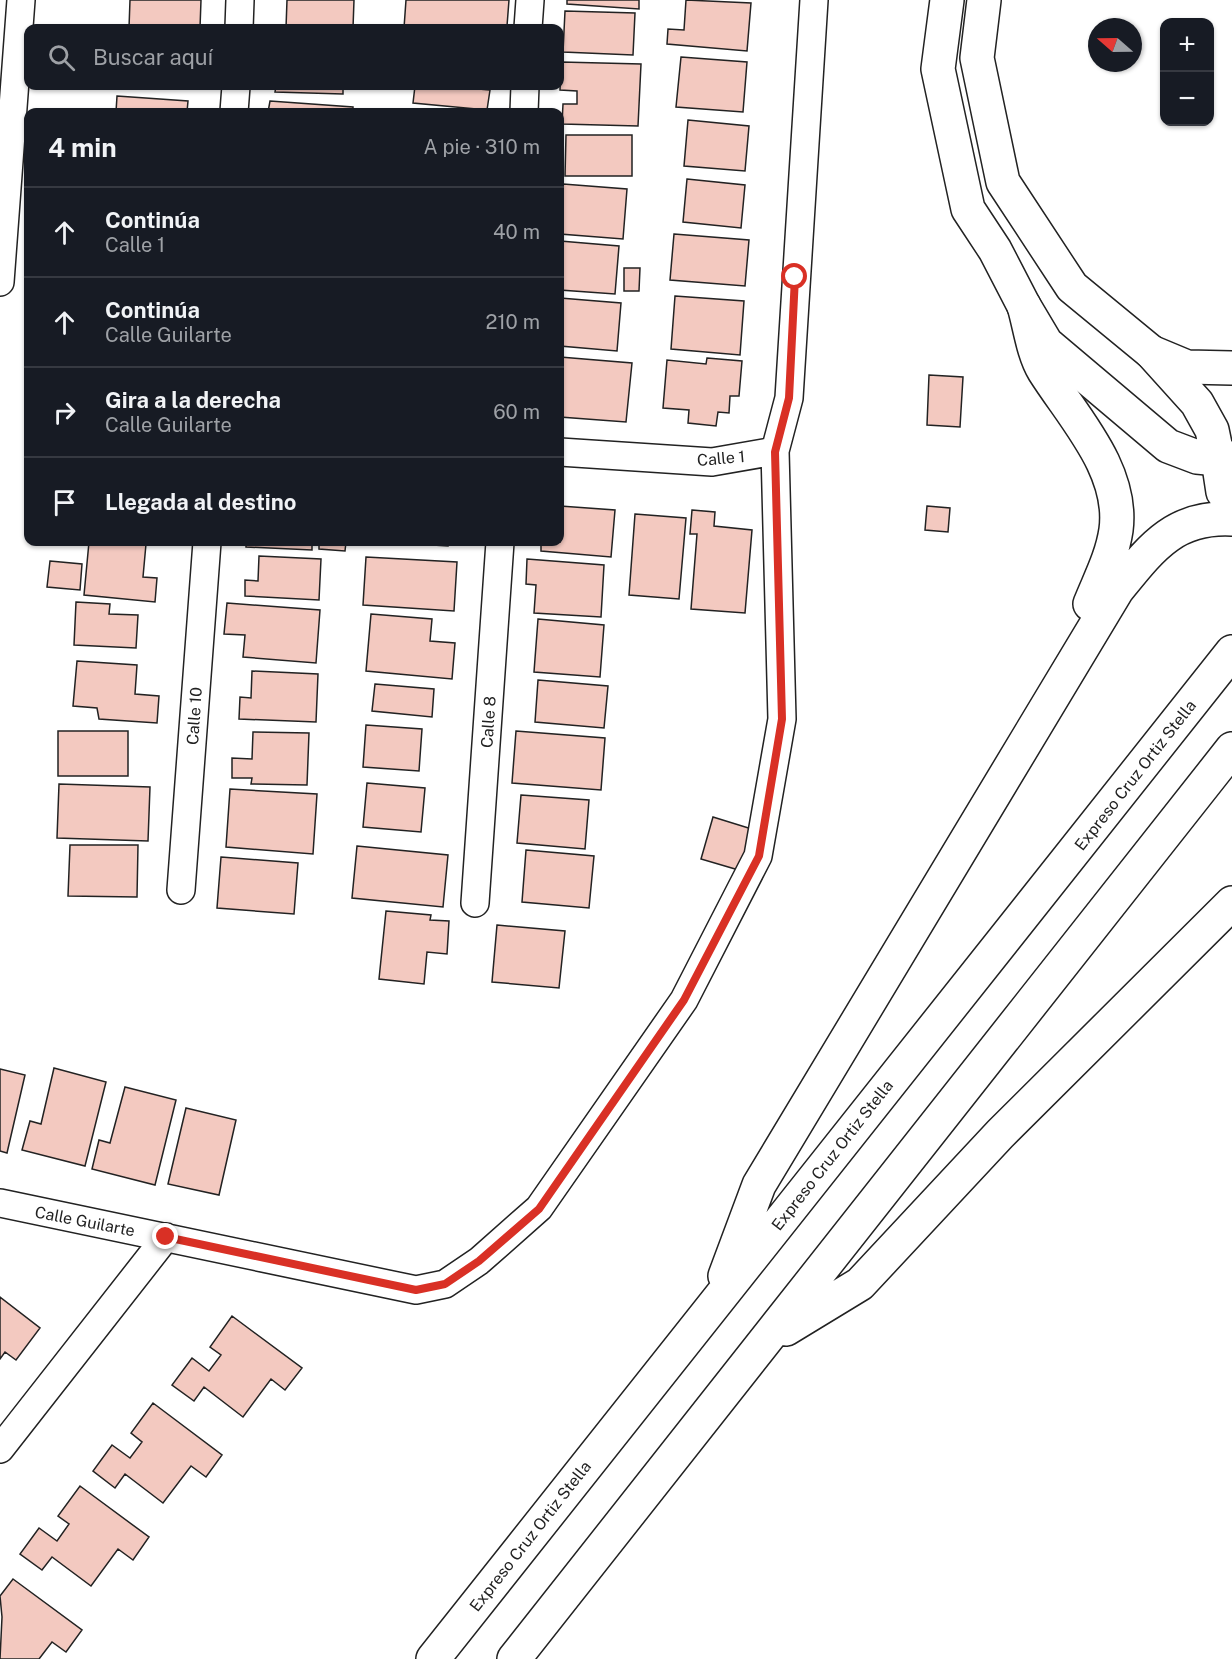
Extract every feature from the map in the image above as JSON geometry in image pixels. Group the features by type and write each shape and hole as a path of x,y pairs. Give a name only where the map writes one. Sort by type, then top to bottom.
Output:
{"main road":[{"path":"947,0 938,69 968,209 994,250 1046,344 1168,446 1197,457 1225,458"},
{"path":"984,0 977,58 1003,182 1072,287 1151,352 1197,403 1225,458 1223,492 1232,503"},
{"path":"1024,306 1043,369 1084,426 1099,454 1115,504 1116,528 1109,563 1091,601 1071,663"},
{"path":"1151,352 1187,367 1232,368"},
{"path":"714,1304 759,1185 1117,590 1152,546 1182,526 1211,518 1232,519"},
{"name":"Expreso Cruz Ortiz Stella","path":"433,1659 1232,651"},
{"path":"514,1659 1232,749"},
{"path":"767,1341 861,1284 1000,1134 1232,903"}],"street":[{"path":"0,282 21,0"},
{"path":"239,24 240,0"},
{"path":"528,24 530,0"},
{"path":"775,452 789,398 814,0"},
{"path":"234,108 236,90"},
{"path":"524,108 525,90"},
{"name":"Calle 1","path":"564,452 712,462 775,452"},
{"name":"Calle Guilarte","path":"0,1203 416,1290 445,1284 479,1261 539,1209 684,1000 759,856 782,719 775,452"},
{"name":"Calle 10","path":"181,891 207,546"},
{"name":"Calle 8","path":"475,903 500,546"},
{"path":"0,1449 166,1237"}],"building":[{"path":"130,0 201,0 200,24 129,24"},
{"path":"287,0 354,0 353,24 286,24"},
{"path":"406,0 509,0 507,24 404,24"},
{"path":"567,0 639,0 639,9 567,4"},
{"path":"686,0 751,3 747,51 667,44 668,29 684,30"},
{"path":"565,11 635,13 633,55 564,52"},
{"path":"681,57 747,62 743,112 676,107"},
{"path":"564,62 641,64 638,126 564,124 563,104 577,104 577,91 560,90 564,90"},
{"path":"275,90 343,90 343,94 275,92"},
{"path":"415,90 490,90 487,108 413,103"},
{"path":"117,96 188,101 187,108 116,108"},
{"path":"270,101 353,107 353,108 269,108"},
{"path":"688,120 749,126 745,171 684,166"},
{"path":"566,135 632,135 632,176 565,176"},
{"path":"687,179 745,185 741,228 683,222"},
{"path":"564,184 627,189 623,239 564,234"},
{"path":"674,234 749,240 745,286 670,280"},
{"path":"564,241 619,246 615,294 564,290"},
{"path":"624,268 640,268 639,291 624,291"},
{"path":"675,296 744,301 740,355 671,349"},
{"path":"564,298 621,303 617,351 564,346"},
{"path":"564,357 632,363 626,422 564,417"},
{"path":"707,358 742,361 739,396 730,396 729,413 718,412 716,426 688,423 689,410 663,408 667,360 706,364"},
{"path":"929,375 963,377 960,427 927,425"},
{"path":"564,506 615,510 611,557 541,551 541,546 564,546"},
{"path":"927,506 950,508 948,532 925,530"},
{"path":"692,510 715,512 714,526 752,530 745,613 691,609 697,534 690,534"},
{"path":"635,514 686,518 679,599 629,595"},
{"path":"89,546 146,546 143,577 157,578 155,602 84,595"},
{"path":"312,546 312,550 246,547"},
{"path":"319,546 346,546 345,551 319,549"},
{"path":"259,556 321,559 319,600 245,596 245,580 258,581"},
{"path":"366,557 457,562 454,611 363,605"},
{"path":"527,559 604,565 601,617 534,613 536,585 526,584"},
{"path":"50,561 82,564 80,590 47,587"},
{"path":"76,602 110,604 109,614 138,615 136,648 74,645"},
{"path":"227,603 320,610 316,663 243,657 245,635 224,634"},
{"path":"371,614 432,619 430,641 455,643 452,679 366,671"},
{"path":"538,619 604,625 600,677 534,672"},
{"path":"77,661 137,665 135,694 159,696 157,723 99,719 97,708 73,706"},
{"path":"252,671 318,674 316,722 239,719 240,697 251,698"},
{"path":"538,680 608,686 604,728 535,722"},
{"path":"375,684 434,689 432,717 372,711"},
{"path":"366,725 422,729 419,771 363,767"},
{"path":"58,731 128,731 128,776 58,776"},
{"path":"516,731 605,738 601,790 512,783"},
{"path":"253,732 309,733 307,785 251,784 252,778 232,778 232,758 252,759"},
{"path":"367,783 425,788 421,832 363,827"},
{"path":"59,784 150,787 148,841 57,838"},
{"path":"230,789 317,794 313,854 226,847"},
{"path":"521,795 589,800 585,849 517,843"},
{"path":"713,817 755,830 742,871 701,859"},
{"path":"70,845 138,845 137,897 68,896"},
{"path":"357,846 448,855 443,907 352,898"},
{"path":"526,850 594,856 589,908 522,902"},
{"path":"221,857 298,863 294,914 217,908"},
{"path":"386,911 431,915 430,920 449,921 447,954 427,952 424,984 379,979"},
{"path":"497,925 565,931 559,988 492,982"},
{"path":"54,1068 106,1082 85,1166 22,1150 30,1121 41,1124"},
{"path":"0,1069 25,1075 7,1153 0,1151"},
{"path":"125,1087 176,1100 155,1185 92,1169 99,1140 110,1143"},
{"path":"186,1108 236,1120 219,1195 168,1184"},
{"path":"0,1297 40,1328 16,1360 5,1352 0,1359"},
{"path":"232,1316 302,1368 285,1390 271,1379 243,1417 204,1387 194,1401 172,1385 192,1358 209,1371 221,1355 210,1347"},
{"path":"153,1403 222,1455 206,1477 191,1466 163,1503 125,1474 115,1488 93,1471 112,1445 130,1458 142,1442 131,1433"},
{"path":"80,1486 149,1537 133,1560 118,1549 91,1586 52,1557 42,1570 20,1554 39,1528 57,1541 69,1524 58,1516"},
{"path":"13,1579 82,1630 66,1652 52,1642 39,1659 0,1659 2,1617 0,1596"}],"route":[{"path":"166,1237 416,1290 445,1284 479,1261 539,1209 684,1000 759,856 782,719 775,452 789,398 795,277"}]}
